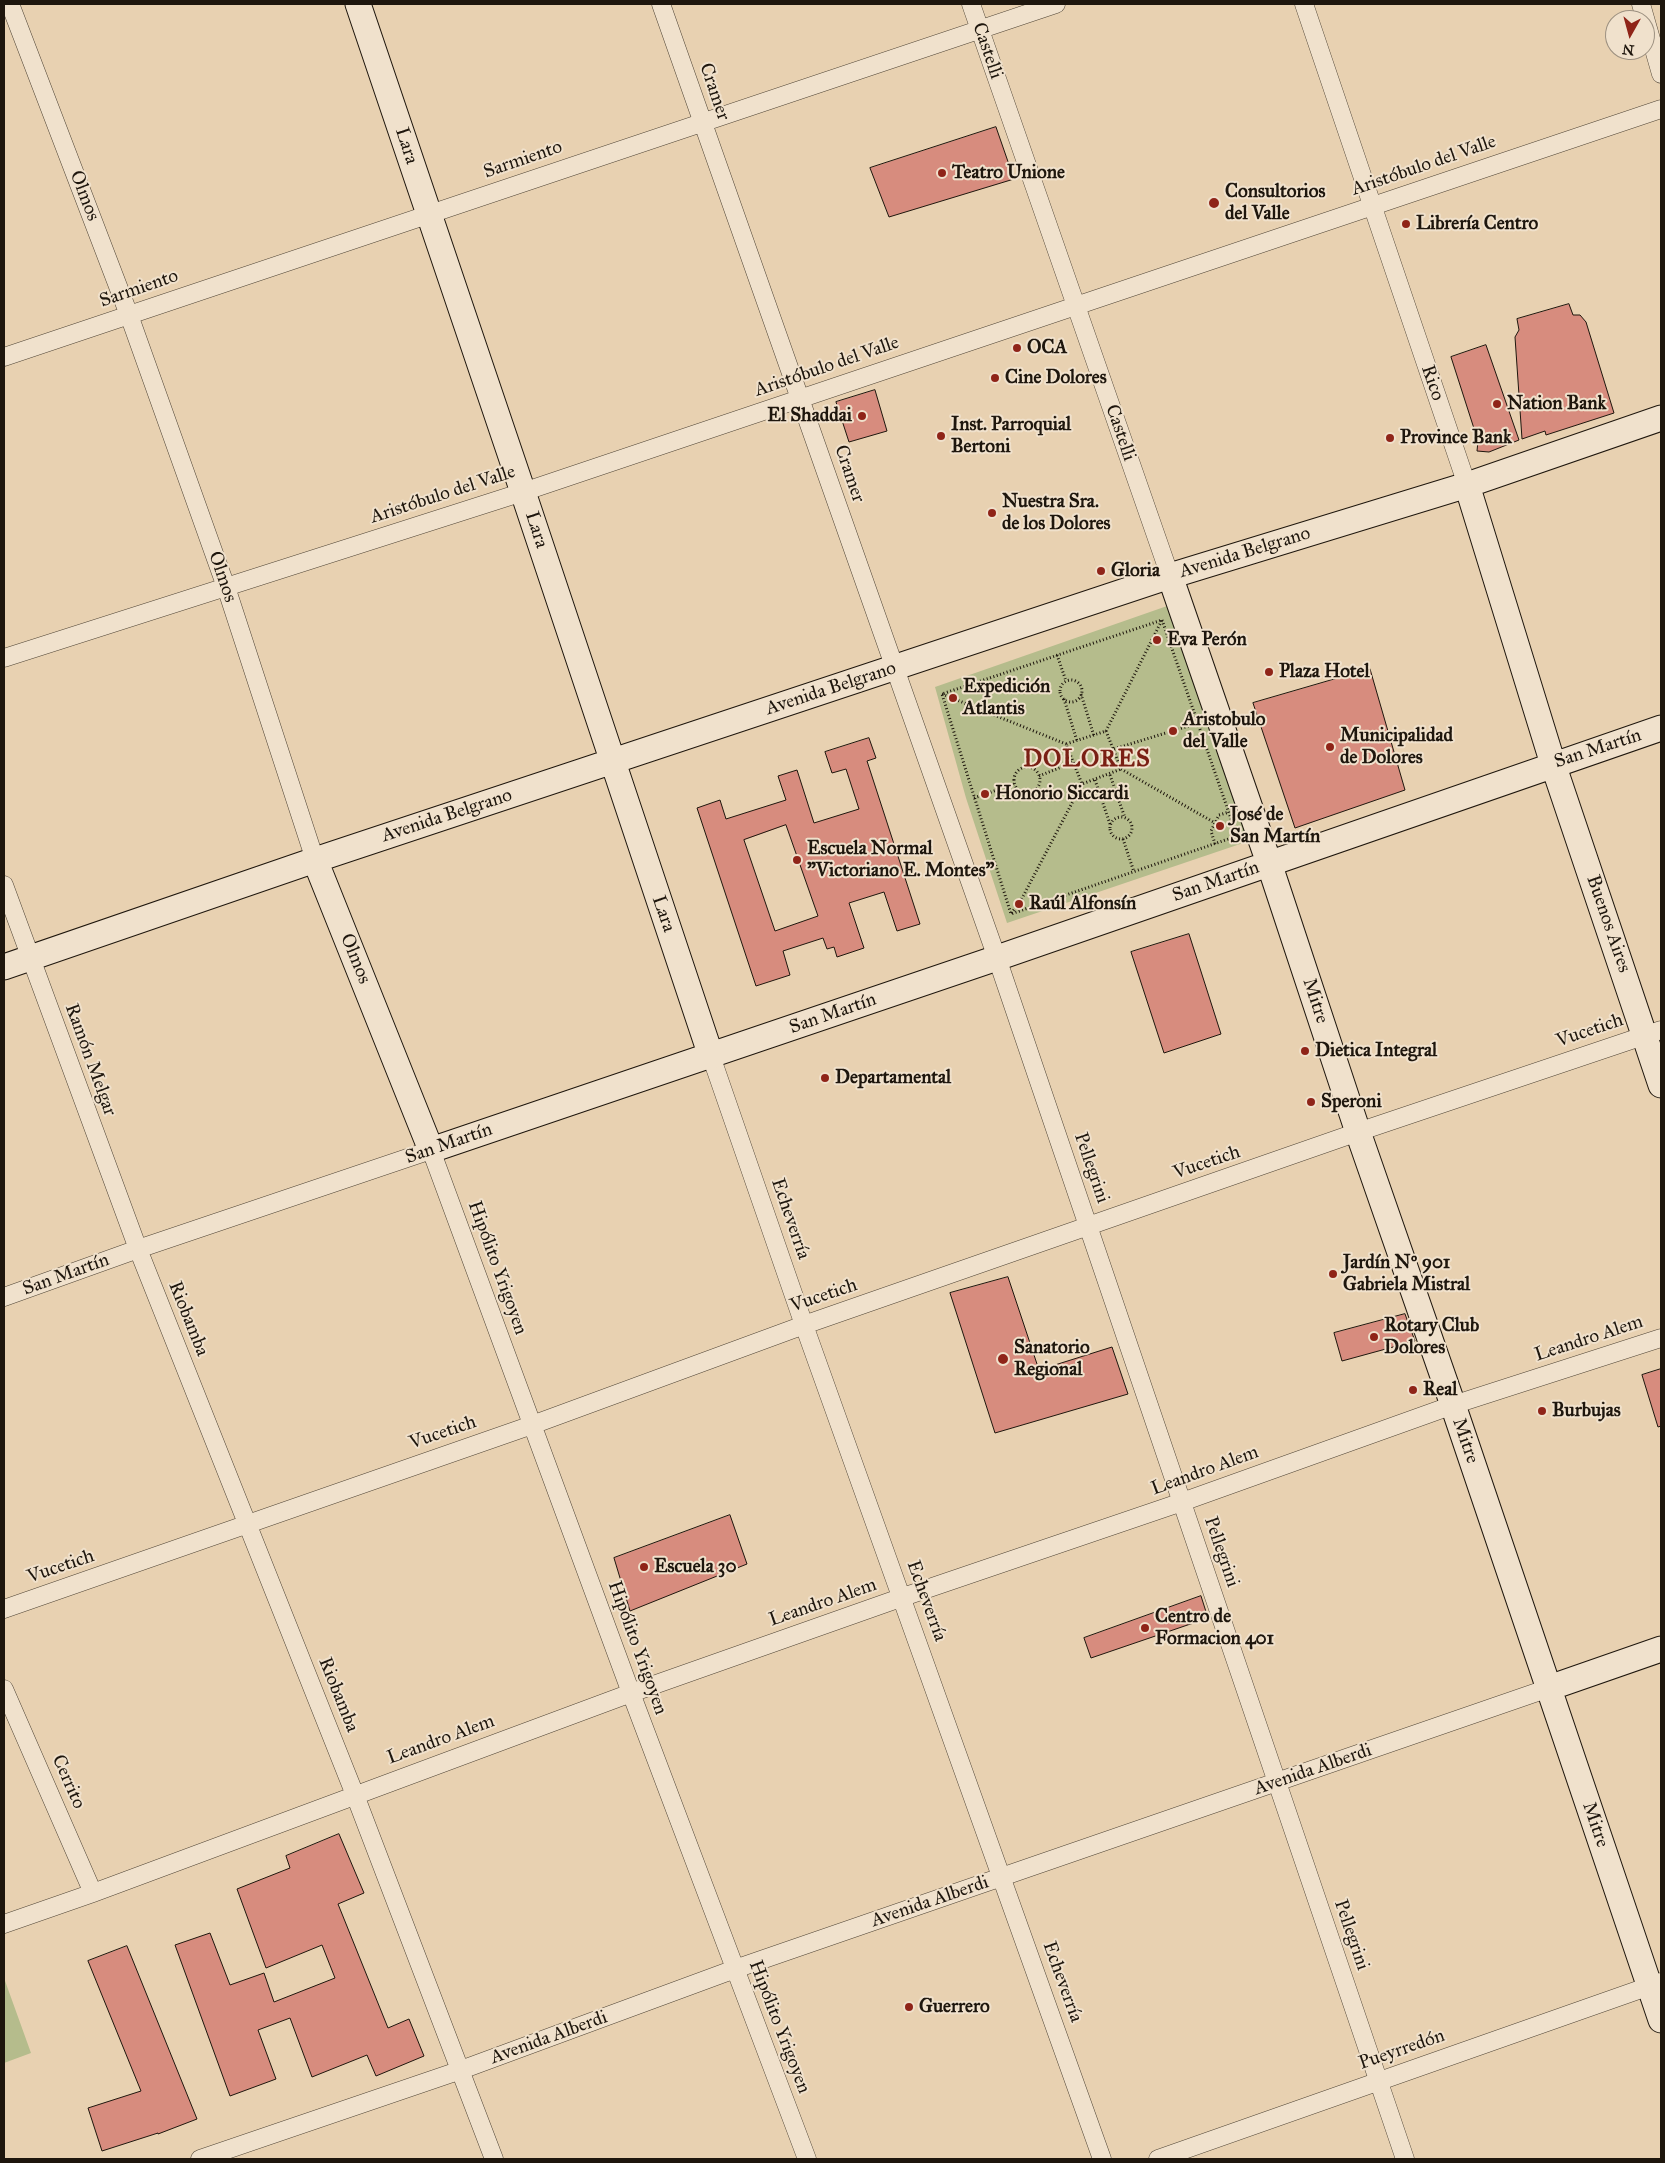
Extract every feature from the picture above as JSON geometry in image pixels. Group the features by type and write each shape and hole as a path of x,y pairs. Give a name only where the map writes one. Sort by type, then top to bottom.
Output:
{"main road":[{"name":"Lara","path":"358,4 711,1056"},
{"name":"Avenida Belgrano","path":"4,967 315,860 895,667 1170,576 1466,485 1661,418"},
{"name":"Rico","path":"1466,485 1553,764"},
{"name":"Castelli","path":"1170,576 1269,863"},
{"name":"San Martín","path":"431,1150 997,958 1661,728"},
{"name":"Buenos Aires","path":"1553,764 1653,1032 1661,1085"},
{"name":"Olmos","path":"315,860 431,1150"},
{"name":"Mitre","path":"1269,863 1358,1132 1549,1688 1655,1984 1661,2020"},
{"name":"Avenida Alberdi","path":"1549,1688 1661,1649"}],"street":[{"name":"Olmos","path":"10,4 129,315 226,587 315,860"},
{"name":"Cramer","path":"661,4 997,958"},
{"name":"Castelli","path":"971,4 1170,576"},
{"name":"Sarmiento","path":"4,357 1056,4"},
{"name":"Rico","path":"1304,4 1466,485"},
{"path":"1641,4 1661,74"},
{"name":"Aristóbulo del Valle","path":"4,658 523,492 1661,108"},
{"name":"Ramón Melgar","path":"4,885 138,1250"},
{"name":"Pellegrini","path":"997,958 1405,2159"},
{"name":"Vucetich","path":"4,1609 532,1425 804,1325 1358,1132 1653,1032"},
{"name":"Echeverría","path":"711,1056 804,1325 903,1597 1102,2159"},
{"name":"San Martín","path":"4,1297 431,1150"},
{"name":"Hipólito Yrigoyen","path":"431,1150 631,1693 807,2159"},
{"name":"Riobamba","path":"138,1250 355,1795 494,2159"},
{"name":"Leandro Alem","path":"4,1924 93,1893 631,1693 903,1597 1182,1502 1453,1405 1661,1338"},
{"name":"Avenida Alberdi","path":"200,2159 461,2070 735,1969 1549,1688"},
{"name":"Cerrito","path":"4,1689 93,1893"},
{"name":"Pueyrredón","path":"1158,2159 1655,1984"}],"path":[{"path":"942,694 1162,620"},
{"path":"1011,914 1238,836 1162,620"},
{"path":"942,694 1066,744 1094,736 1106,731 1162,620"},
{"path":"1057,656 1066,681"},
{"path":"1066,681 1076,681 1081,687 1081,694 1094,736"},
{"path":"1066,681 1060,690 1077,741"},
{"path":"942,694 1011,914"},
{"path":"1064,699 1074,701 1081,694"},
{"path":"1114,749 1198,723"},
{"path":"1106,731 1121,769 1214,823"},
{"path":"1066,744 1082,784"},
{"path":"1039,776 1074,762"},
{"path":"1023,767 1035,770 1040,780 1039,786 1028,793 1017,789 1014,784 1014,775 1023,767"},
{"path":"1011,914 1019,904 1082,784 1110,775 1121,769"},
{"path":"1095,780 1113,836 1123,839 1129,836 1132,830 1131,823 1125,818 1110,775"},
{"path":"974,798 1014,784"},
{"path":"1215,844 1211,831 1214,823 1219,815 1229,812"},
{"path":"1111,825 1115,820 1125,818"},
{"path":"1123,839 1134,872"}],"green space":[{"path":"1170,605 1249,841 1007,923 966,798 935,687"},
{"path":"4,1978 31,2053 4,2063"}],"building":[{"name":"Teatro Unione","path":"996,127 1014,179 889,217 870,168"},
{"path":"1569,304 1573,315 1580,315 1586,322 1614,413 1546,435 1545,431 1522,439 1515,337 1519,330 1517,319"},
{"name":"Nation Bank","path":"1486,345 1519,440 1489,452 1477,451 1478,441 1451,357"},
{"name":"El Shaddai","path":"875,390 887,431 849,442 836,402"},
{"name":"Municipalidad de Dolores","path":"1370,669 1405,790 1295,828 1253,703"},
{"path":"869,738 876,758 867,761 920,924 897,931 884,892 849,903 864,948 837,957 834,947 827,949 823,938 783,951 790,975 756,986 697,808 720,800 726,819 786,800 778,776 797,770 814,823 859,809 846,769 832,773 825,752","holes":["786,825 818,916 775,931 744,840"]},
{"path":"1189,934 1221,1034 1164,1053 1131,952"},
{"name":"Sanatorio Regional","path":"1008,1277 1039,1370 1112,1347 1128,1394 995,1433 950,1293"},
{"name":"Rotary Club Dolores","path":"1405,1314 1415,1341 1342,1361 1334,1333"},
{"path":"1661,1369 1661,1426 1658,1427 1642,1375"},
{"path":"730,1515 747,1564 630,1611 614,1558"},
{"name":"Centro de Formacion 401","path":"1201,1596 1208,1618 1091,1658 1084,1638"},
{"path":"339,1834 364,1893 338,1904 388,2028 409,2019 424,2056 376,2076 367,2055 312,2077 290,2018 258,2030 276,2079 230,2096 175,1945 210,1933 230,1985 264,1973 274,2002 335,1978 322,1945 266,1968 237,1889 290,1868 286,1856"},
{"path":"127,1946 197,2119 158,2134 102,2151 88,2108 141,2091 88,1961"}],"place":[{"name":"Teatro Unione","path":"942,173"},
{"name":"Consultorios del Valle","path":"1214,203"},
{"name":"Librería Centro","path":"1406,224"},
{"name":"OCA","path":"1017,348"},
{"name":"Cine Dolores","path":"995,378"},
{"name":"Nation Bank","path":"1497,404"},
{"name":"El Shaddai","path":"862,416"},
{"name":"Inst. Parroquial Bertoni","path":"941,436"},
{"name":"Province Bank","path":"1390,438"},
{"name":"Nuestra Sra. de los Dolores","path":"992,513"},
{"name":"Gloria","path":"1101,571"},
{"name":"Eva Perón","path":"1157,640"},
{"name":"Plaza Hotel","path":"1269,672"},
{"name":"Expedición Atlantis","path":"953,698"},
{"name":"Aristobulo del Valle","path":"1173,731"},
{"name":"Municipalidad de Dolores","path":"1330,747"},
{"name":"Honorio Siccardi","path":"985,794"},
{"name":"José de San Martín","path":"1220,826"},
{"name":"Escuela Normal \"Victoriano E. Montes\"","path":"797,860"},
{"name":"Raúl Alfonsín","path":"1019,904"},
{"name":"Dietica Integral","path":"1305,1051"},
{"name":"Departamental","path":"825,1078"},
{"name":"Speroni","path":"1311,1102"},
{"name":"Jardín Nº 901 Gabriela Mistral","path":"1333,1274"},
{"name":"Rotary Club Dolores","path":"1374,1337"},
{"name":"Sanatorio Regional","path":"1003,1359"},
{"name":"Real","path":"1413,1390"},
{"name":"Burbujas","path":"1542,1411"},
{"name":"Escuela 30","path":"644,1567"},
{"name":"Centro de Formacion 401","path":"1145,1628"},
{"name":"Guerrero","path":"909,2007"}],"district":[{"name":"DOLORES","path":"1087,760"}]}
